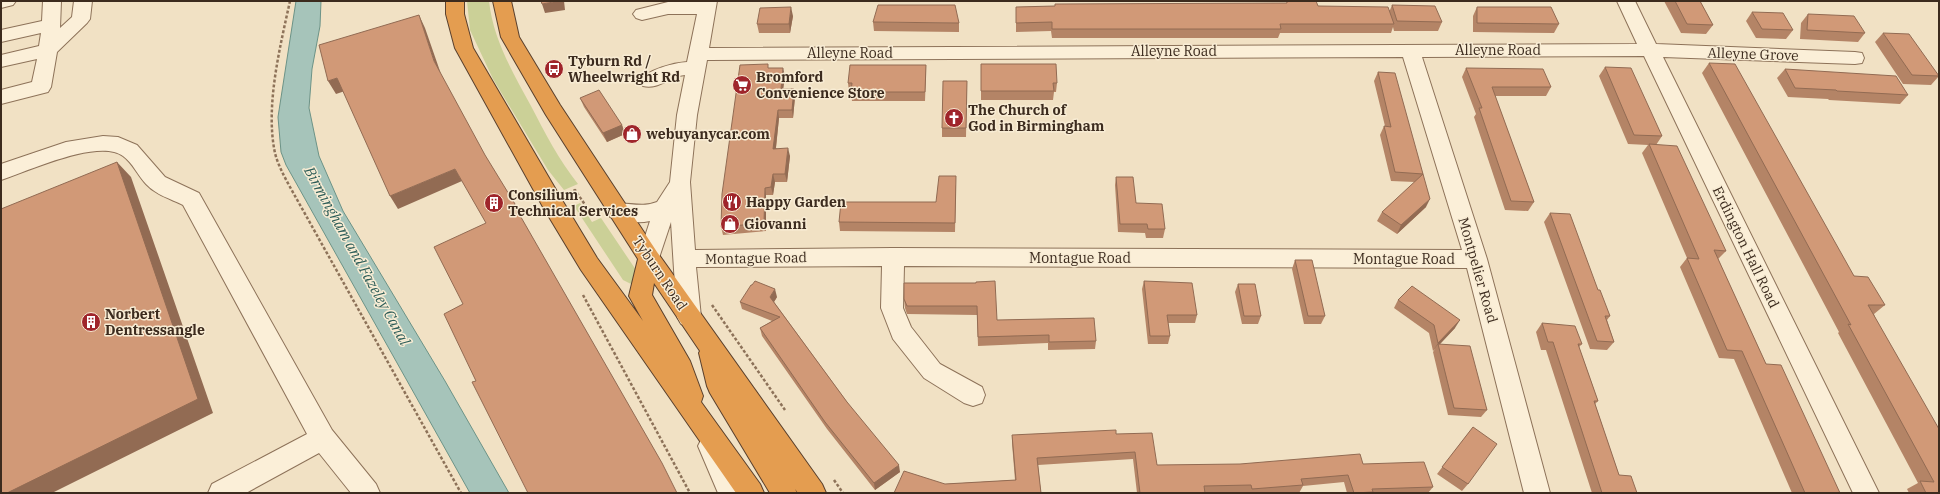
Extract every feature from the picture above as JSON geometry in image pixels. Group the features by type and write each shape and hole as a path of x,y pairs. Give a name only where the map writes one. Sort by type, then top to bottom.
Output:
{"highway":[{"path":"455,1 454,14 464,48 551,201 589,264 751,493"},
{"name":"Tyburn Road","path":"502,1 510,37 553,110 689,317 813,493"},
{"path":"649,258 640,296 682,368 700,422"},
{"path":"708,343 718,386 784,493"}],"street":[{"path":"1,2 7,1"},
{"path":"1,97 41,87 48,50 52,1"},
{"path":"1,61 48,50 81,19 83,1"},
{"name":"Erdington Hall Road","path":"1626,1 1866,493"},
{"path":"642,14 668,8 708,5 696,61 687,115 680,182 689,317"},
{"path":"1,36 51,25"},
{"name":"Alleyne Road","path":"650,81 696,61 1410,50 1650,50"},
{"name":"Montpelier Road","path":"1410,50 1476,259 1537,493"},
{"name":"Alleyne Grove","path":"1650,50 1855,58"},
{"path":"1,172 49,154 84,146 113,144 130,150 158,183 191,199 323,438 367,493"},
{"path":"649,258 665,208 680,182"},
{"path":"618,211 635,216 651,214 665,208"},
{"name":"Montague Road","path":"684,259 736,257 893,257 1476,259"},
{"path":"893,257 892,308 901,332 932,371 973,395"},
{"path":"700,422 731,493"},
{"path":"221,493 323,438"}],"path":[{"path":"290,1 273,113 272,135 275,153 280,168 461,493"},
{"path":"708,299 789,416"},
{"path":"829,474 843,493"}],"green space":[{"path":"467,1 489,1 491,15 499,42 511,68 553,146 578,184 564,190 548,170 493,79 470,30"},
{"path":"580,203 592,222 601,218 636,270 636,280 631,284 623,280 574,206"}],"water":[{"name":"Birmingham and Fazeley Canal","path":"296,1 321,1 320,26 312,69 309,108 319,156 343,211 445,381 509,493 470,493 286,165 281,152 278,117"}],"building":[{"path":"541,1 559,1 542,4"},
{"path":"1287,1 1316,1 1318,6 1388,7 1394,24 1280,24 1281,29 1052,29 1052,22 1016,23 1016,7 1055,6 1055,4 1287,3"},
{"path":"1675,1 1700,1 1713,25 1687,24"},
{"path":"878,5 955,5 959,23 873,22"},
{"path":"1392,5 1435,6 1442,22 1397,21"},
{"path":"791,7 789,24 757,24 760,8"},
{"path":"1477,7 1551,7 1559,24 1477,23"},
{"path":"1752,12 1783,13 1793,30 1762,29"},
{"path":"1808,14 1854,16 1865,33 1807,30"},
{"path":"419,15 434,61 485,155 515,204 514,205 662,463 677,493 528,493 472,382 476,381 444,314 463,304 434,247 486,223 455,169 390,196 337,78 328,81 319,45"},
{"path":"1883,33 1909,34 1939,76 1912,75"},
{"path":"1709,63 1735,64 1854,276 1868,277 1885,305 1868,305 1939,429 1939,493 1926,493 1920,481 1934,482"},
{"path":"768,64 768,68 783,68 781,89 794,89 792,110 778,110 773,149 788,148 785,174 773,174 771,187 765,188 764,223 721,227 722,194 740,65"},
{"path":"981,64 1056,64 1057,83 1053,83 1054,91 981,91"},
{"path":"850,65 926,65 925,92 851,92 852,83 848,83"},
{"path":"1605,67 1631,68 1662,136 1634,135"},
{"path":"1466,68 1543,69 1551,87 1492,87 1534,202 1511,201 1479,108 1482,108"},
{"path":"1785,69 1896,76 1908,95 1795,88"},
{"path":"1378,72 1395,73 1423,174 1395,172 1384,126 1391,127"},
{"name":"The Church of God in Birmingham","path":"943,81 967,81 966,128 942,128"},
{"path":"599,90 622,125 603,133 580,98"},
{"path":"1649,144 1677,146 1726,251 1714,250 1766,364 1781,365 1840,493 1805,493 1742,351 1727,350 1687,258 1699,259"},
{"name":"Norbert Dentressangle","path":"117,162 198,399 7,493 1,493 1,209"},
{"path":"1423,174 1430,199 1401,225 1382,212"},
{"path":"939,176 956,176 955,223 839,222 841,202 936,202"},
{"path":"1116,177 1133,177 1136,203 1162,204 1165,229 1148,229 1147,224 1120,224"},
{"path":"1550,213 1570,214 1598,290 1600,290 1610,316 1605,316 1614,342 1597,341"},
{"path":"1295,260 1312,260 1325,316 1308,316"},
{"path":"755,281 775,289 770,297 847,402 899,465 874,483 825,422 760,328 780,317 740,302"},
{"path":"995,281 997,320 1094,318 1096,341 1049,342 1049,335 978,337 977,306 907,306 904,299 904,283 976,283"},
{"path":"1144,281 1192,283 1197,315 1167,315 1170,336 1150,336"},
{"path":"1238,284 1255,284 1261,316 1244,316"},
{"path":"1412,286 1460,320 1438,343 1434,325 1398,300"},
{"path":"1542,323 1575,326 1582,344 1578,344 1598,401 1594,401 1619,475 1631,476 1637,493 1602,493 1553,342 1548,342"},
{"path":"1438,344 1470,346 1487,410 1454,408"},
{"path":"1473,427 1497,444 1468,484 1442,467"},
{"path":"1116,430 1116,434 1152,433 1157,465 1240,464 1360,454 1363,464 1424,462 1433,487 1372,489 1373,492 1354,493 1348,475 1301,479 1303,485 1252,489 1251,485 1204,486 1205,493 1140,493 1135,452 1037,458 1041,493 894,493 904,471 945,484 1016,480 1012,435"}],"place":[{"name":"Tyburn Rd / Wheelwright Rd","path":"554,69"},
{"name":"Bromford Convenience Store","path":"742,85"},
{"name":"The Church of God in Birmingham","path":"954,118"},
{"name":"webuyanycar.com","path":"632,134"},
{"name":"Happy Garden","path":"732,202"},
{"name":"Consilium Technical Services","path":"494,203"},
{"name":"Giovanni","path":"730,224"},
{"name":"Norbert Dentressangle","path":"91,322"}]}
